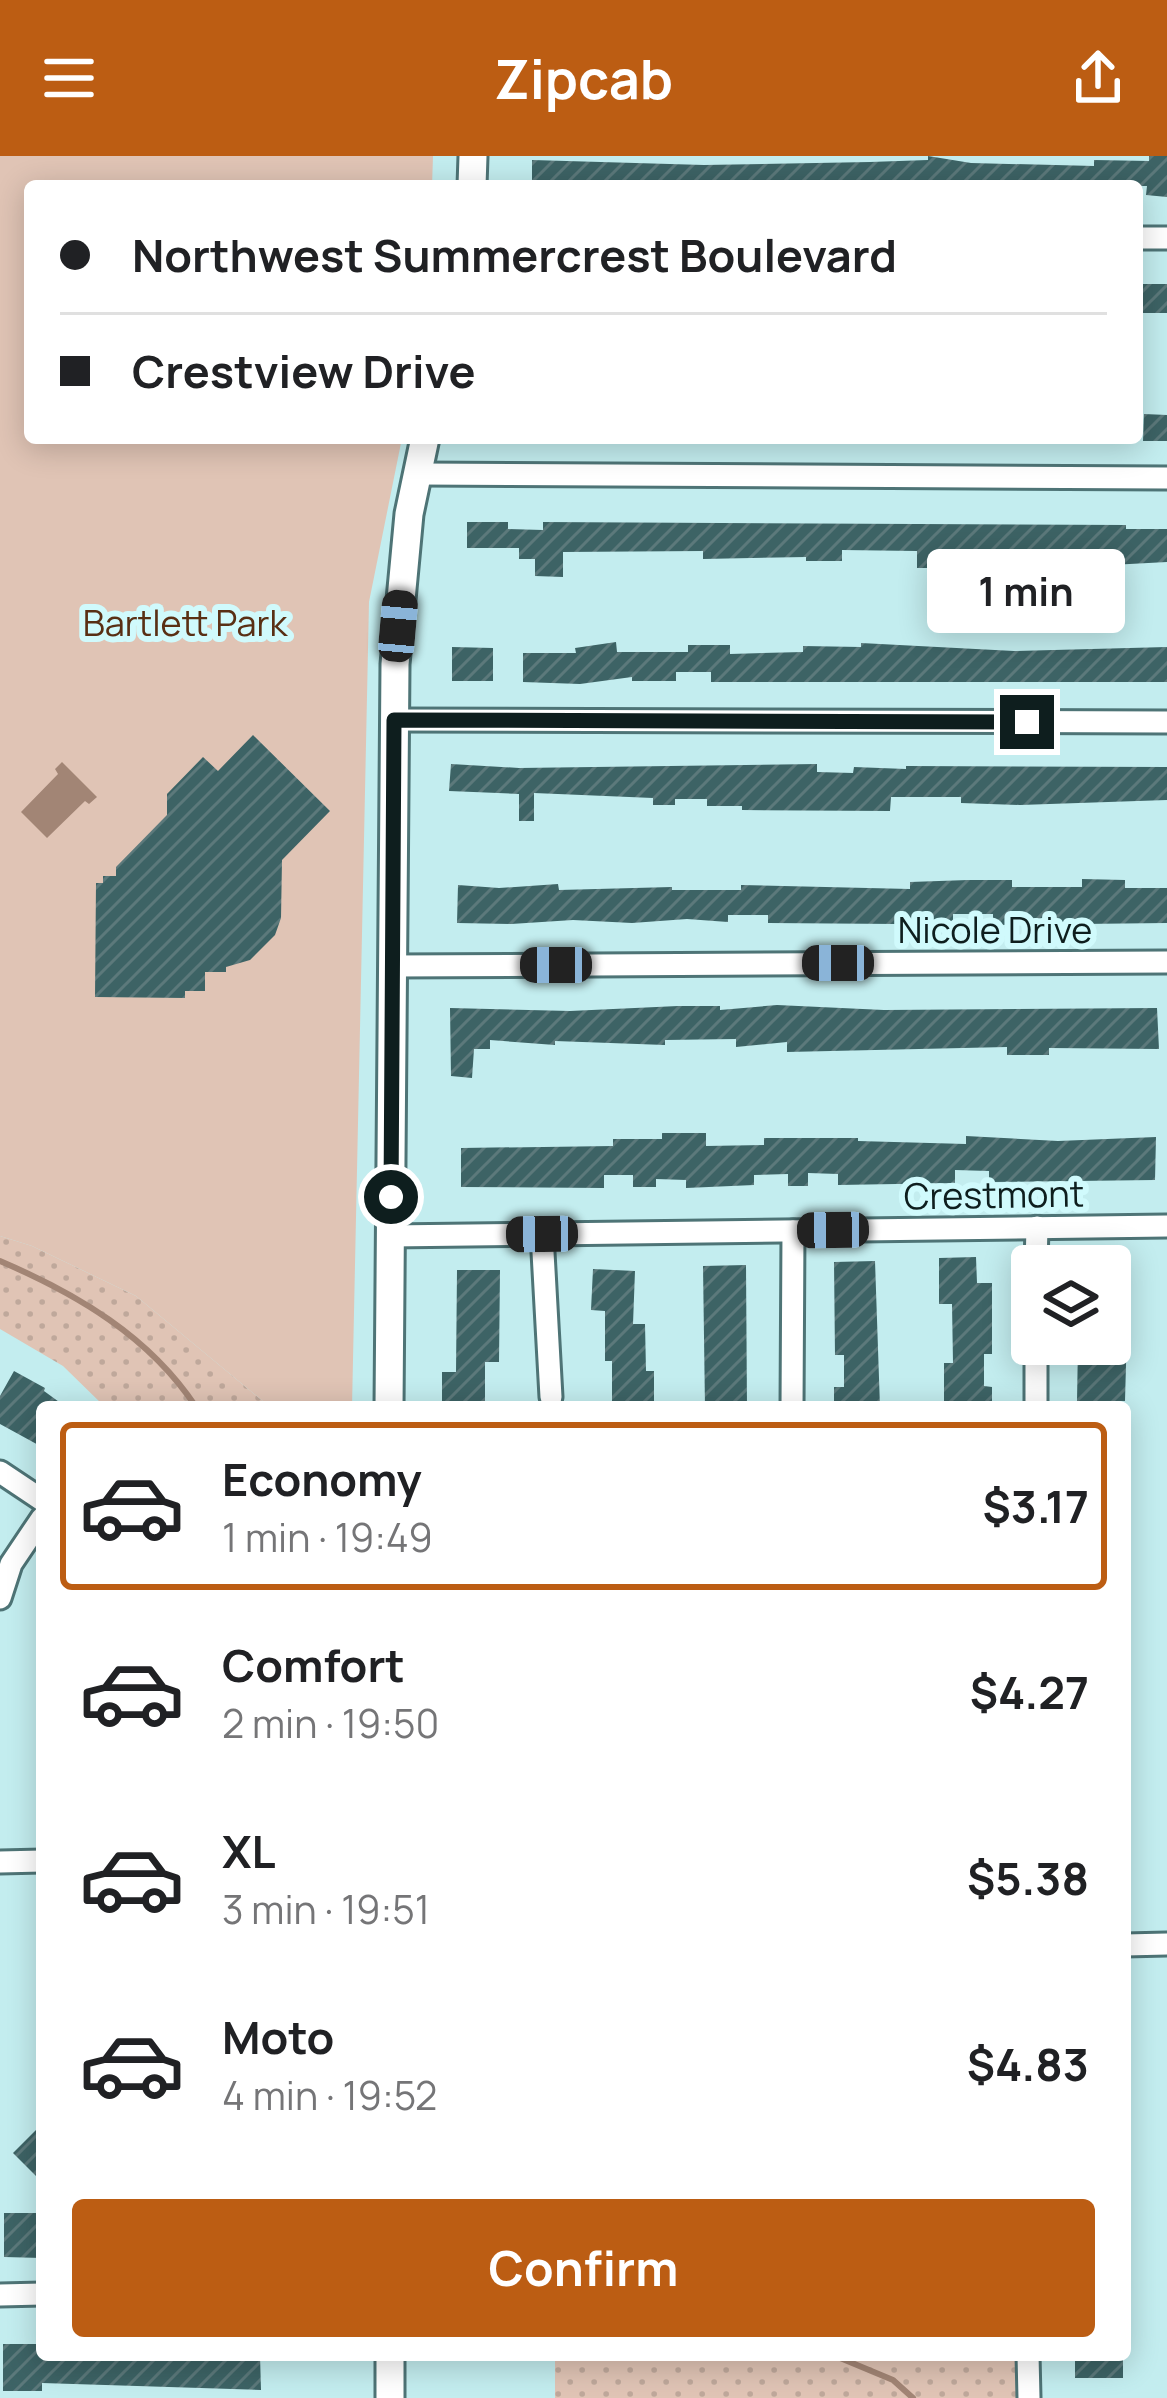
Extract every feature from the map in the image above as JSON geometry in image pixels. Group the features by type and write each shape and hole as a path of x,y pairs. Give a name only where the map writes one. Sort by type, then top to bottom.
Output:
{"street":[{"path":"389,1401 394,720 409,514 424,444"},
{"path":"421,474 1167,478"},
{"path":"394,720 1167,722"},
{"name":"Nicole Drive","path":"392,966 1167,962"},
{"name":"Crestmont","path":"390,1236 1167,1226"},
{"path":"1036,1227 1036,1245"},
{"path":"792,1401 793,1231"},
{"path":"542,1234 550,1397"},
{"path":"1036,1365 1036,1401"},
{"path":"0,1472 36,1496"},
{"path":"0,1598 11,1564 36,1526"},
{"path":"0,1862 36,1861"},
{"path":"1131,1945 1167,1944"},
{"path":"0,2296 36,2294"},
{"path":"390,2361 390,2398"},
{"path":"1028,2361 1029,2398"}],"green space":[{"name":"Bartlett Park","path":"0,156 433,156 432,180 24,180 24,444 401,444 369,602 352,1401 263,1401 136,1296 32,1246 0,1236"},
{"path":"0,1236 32,1246 136,1296 263,1401 99,1401 63,1366 0,1329"},
{"path":"555,2361 1017,2361 1017,2398 555,2398"}],"shaded area":[{"path":"62,762 97,797 89,804 85,801 47,838 21,812 58,774 55,769"}],"building":[{"path":"928,156 971,163 1094,166 1094,160 1149,161 1149,156 1167,156 1167,197 1146,195 1143,180 532,180 532,160 704,165 928,160"},
{"path":"1143,284 1167,284 1167,313 1143,313"},
{"path":"1144,414 1167,415 1167,441 1143,441"},
{"path":"467,522 508,522 508,529 543,530 543,522 1126,525 1126,529 1167,529 1167,562 1092,566 1092,557 1085,557 1084,552 1011,552 1011,573 989,573 989,560 974,560 974,556 943,556 943,568 917,568 917,551 842,550 842,561 703,559 703,551 563,552 563,577 535,576 535,559 519,559 519,548 467,548"},
{"path":"616,642 617,652 688,652 688,645 730,645 730,654 803,652 803,646 861,647 861,643 1014,651 1167,647 1167,682 711,682 711,672 676,672 676,681 632,681 632,677 580,684 523,682 523,653 576,653 575,648"},
{"path":"452,647 493,648 493,681 452,681"},
{"path":"253,735 330,811 282,860 281,918 275,935 250,960 226,967 226,972 205,972 205,991 185,991 185,998 95,997 96,883 103,883 103,876 116,876 116,867 167,815 167,794 203,757 218,771"},
{"path":"451,764 519,768 817,764 817,772 853,773 854,767 906,766 1167,767 1167,800 1020,805 961,803 961,797 891,797 890,811 742,810 742,806 707,806 707,799 653,805 653,798 534,793 534,821 519,821 519,794 449,791"},
{"path":"1082,879 1125,880 1125,888 1167,888 1167,923 993,925 993,914 953,914 953,922 898,924 768,923 768,915 728,915 728,922 457,923 458,885 558,884 559,890 741,890 741,885 910,889 910,882 968,880 1012,880 1012,887 1082,887"},
{"path":"777,1005 884,1010 1157,1008 1159,1049 1049,1048 1049,1055 1007,1055 1007,1047 787,1052 787,1042 736,1047 736,1039 665,1040 665,1045 490,1040 490,1049 474,1049 472,1078 451,1076 450,1008 570,1011 720,1006 720,1010"},
{"path":"662,1133 706,1133 706,1146 764,1145 764,1138 966,1144 966,1136 1058,1141 1156,1137 1155,1180 989,1182 989,1171 955,1170 955,1183 838,1185 838,1174 808,1173 808,1186 788,1186 788,1174 754,1175 754,1185 686,1188 686,1180 656,1179 656,1187 633,1187 633,1175 604,1175 604,1188 461,1187 461,1148 613,1146 613,1139 662,1139"},
{"path":"976,1257 977,1283 992,1283 992,1354 984,1354 984,1386 992,1387 992,1401 944,1401 944,1363 953,1363 952,1304 939,1304 939,1258"},
{"path":"875,1261 880,1401 834,1401 834,1387 844,1387 844,1355 835,1355 834,1262"},
{"path":"746,1265 747,1401 705,1401 703,1266"},
{"path":"593,1269 635,1271 633,1324 645,1324 646,1371 654,1371 654,1401 612,1401 612,1361 605,1361 605,1311 591,1310"},
{"path":"457,1270 500,1270 499,1362 485,1362 485,1401 442,1401 442,1372 456,1372"},
{"path":"1078,1365 1126,1365 1125,1401 1077,1401"},
{"path":"14,1371 58,1401 36,1401 36,1444 0,1424 0,1396"},
{"path":"36,2130 36,2176 13,2153"},
{"path":"4,2213 36,2213 36,2258 4,2257"},
{"path":"3,2344 36,2344 36,2361 260,2361 261,2390 42,2383 42,2391 3,2391"},
{"path":"1075,2361 1123,2361 1123,2378 1075,2378"}],"waterway":[{"path":"0,1261 83,1303 134,1338 191,1401"},
{"path":"847,2361 893,2380 913,2398"}],"route":[{"path":"391,1197 394,720 1027,722"}]}
